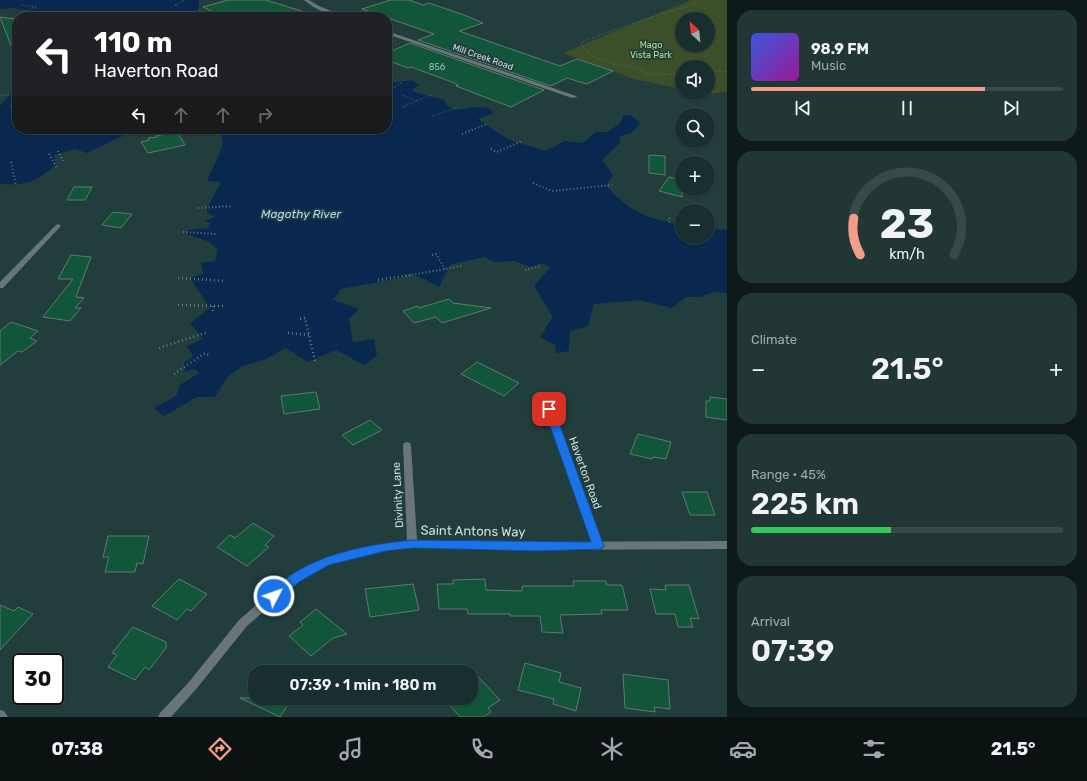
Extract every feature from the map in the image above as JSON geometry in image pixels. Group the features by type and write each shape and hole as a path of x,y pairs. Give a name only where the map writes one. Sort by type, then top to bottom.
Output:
{"street":[{"path":"306,0 317,7 330,12"},
{"name":"Mill Creek Road","path":"392,34 574,98"},
{"path":"0,286 58,226"},
{"name":"Haverton Road","path":"549,409 598,546"},
{"name":"Divinity Lane","path":"407,444 412,544"},
{"name":"Saint Antons Way","path":"164,717 194,685 242,623 295,578 326,561 386,546 412,544 536,546 727,545"}],"path":[{"path":"178,6 175,5 185,0"},
{"path":"675,73 653,75 632,67 614,64 590,55 581,44 586,40 661,14 690,6 698,0"},
{"path":"22,5 35,7 23,12"},
{"path":"190,12 203,9"},
{"path":"715,72 727,71"},
{"path":"392,88 401,83"},
{"path":"403,107 433,94"},
{"path":"1,95 12,96"},
{"path":"402,96 417,101"},
{"path":"432,116 458,107"},
{"path":"462,134 487,124"},
{"path":"492,154 522,141"},
{"path":"491,149 497,152"},
{"path":"58,151 64,162"},
{"path":"49,154 57,168"},
{"path":"11,162 16,185"},
{"path":"533,183 552,191 612,185"},
{"path":"198,208 233,206"},
{"path":"669,218 670,225"},
{"path":"183,232 216,234"},
{"path":"432,255 436,254 445,270"},
{"path":"378,280 462,266"},
{"path":"525,270 542,266"},
{"path":"178,278 225,281"},
{"path":"178,305 222,306"},
{"path":"213,306 213,312"},
{"path":"300,319 305,318 315,361"},
{"path":"160,348 208,332"},
{"path":"288,333 309,335"},
{"path":"174,374 205,353 209,355"}],"green space":[{"name":"Mago Vista Park","path":"691,0 727,0 727,92 715,93 715,60 675,60 675,88 634,79 563,53"}],"water":[{"path":"0,0 199,0 198,12 37,12 14,8 0,9"},
{"name":"Magothy River","path":"412,80 419,85 411,91 444,100 447,105 454,110 476,107 489,108 494,113 478,119 509,140 546,151 565,141 583,143 596,132 607,132 621,123 623,115 630,115 641,123 631,133 620,136 620,143 602,160 613,175 606,185 622,202 640,213 659,220 675,223 675,244 715,244 715,229 727,230 727,293 713,292 701,297 686,297 672,308 639,300 594,304 588,326 570,331 569,351 556,353 555,345 540,337 553,317 534,286 550,268 541,263 531,267 514,261 494,262 484,257 450,265 439,287 415,275 341,289 333,300 359,309 349,319 353,342 374,339 377,356 364,365 336,350 308,362 286,348 266,359 243,366 227,377 215,397 197,397 164,416 154,408 176,396 180,385 199,373 195,369 185,372 184,363 193,356 187,346 203,339 190,323 210,308 190,278 203,274 201,263 215,261 218,249 207,241 187,234 188,230 208,228 210,223 205,221 215,217 206,211 221,182 207,181 223,145 221,134 392,134 392,83"},
{"path":"12,92 12,134 127,134 87,153 75,149 54,155 56,165 42,176 30,182 0,184 0,106"}],"building":[{"path":"228,0 266,0 305,12 214,12 203,7"},
{"path":"391,0 409,0 423,5 429,3 483,23 459,31 560,66 577,59 613,71 587,84 567,78 551,86 418,40 434,34 392,19 392,12 371,12 362,9"},
{"path":"0,17 12,18 12,48"},
{"path":"410,43 544,90 511,107 456,86 458,85 452,82 411,67 408,68 392,62 392,51"},
{"path":"178,134 185,145 148,153 141,142 149,140 148,138 157,137 156,136"},
{"path":"649,155 665,156 665,175 649,173"},
{"path":"669,177 675,178 675,195 659,191"},
{"path":"74,187 92,187 85,200 67,200"},
{"path":"113,212 132,214 121,228 102,225"},
{"path":"71,255 91,257 76,297 84,298 75,308 81,308 70,321 43,317 73,279 58,279"},
{"path":"449,299 453,303 491,308 442,323 436,317 414,323 403,311 418,306 419,308"},
{"path":"11,322 38,331 30,338 37,341 22,352 18,351 0,365 0,331"},
{"path":"477,362 519,383 504,396 461,374"},
{"path":"316,392 320,409 284,414 281,396"},
{"path":"710,397 727,399 727,420 706,417 706,401 710,401"},
{"path":"370,420 382,430 353,445 342,435"},
{"path":"638,434 671,442 666,459 653,457 652,459 630,454"},
{"path":"682,492 707,492 715,515 690,515"},
{"path":"253,523 274,536 265,545 269,547 247,566 217,547 230,535 235,538"},
{"path":"108,536 149,536 143,564 137,563 135,572 105,572 109,557 103,557"},
{"path":"179,579 207,594 191,611 187,609 177,620 152,606"},
{"path":"485,579 486,590 522,591 522,586 574,586 573,581 606,581 607,585 622,585 628,610 601,610 602,614 560,615 563,633 542,632 540,616 468,614 467,609 439,609 437,584 453,584 453,580"},
{"path":"413,584 419,610 370,617 365,589"},
{"path":"665,585 689,585 699,619 690,618 693,627 678,627 675,614 656,614 650,589 666,590"},
{"path":"0,605 14,611 18,607 33,614 0,650"},
{"path":"316,609 347,634 333,638 311,656 289,636 303,625 300,622"},
{"path":"133,627 166,642 166,648 149,670 145,667 135,680 108,667 117,655 112,653"},
{"path":"525,663 561,673 559,682 581,688 576,711 553,704 554,699 518,690"},
{"path":"623,674 668,680 670,709 654,707 655,712 625,708"},
{"path":"478,676 500,700 488,708 491,712 484,717 460,717 449,705 478,705"},
{"path":"240,698 248,698 248,702"},
{"path":"255,705 288,705 280,717"}],"route":[{"path":"274,596 295,578 326,561 386,546 412,544 598,546 549,409"}]}
